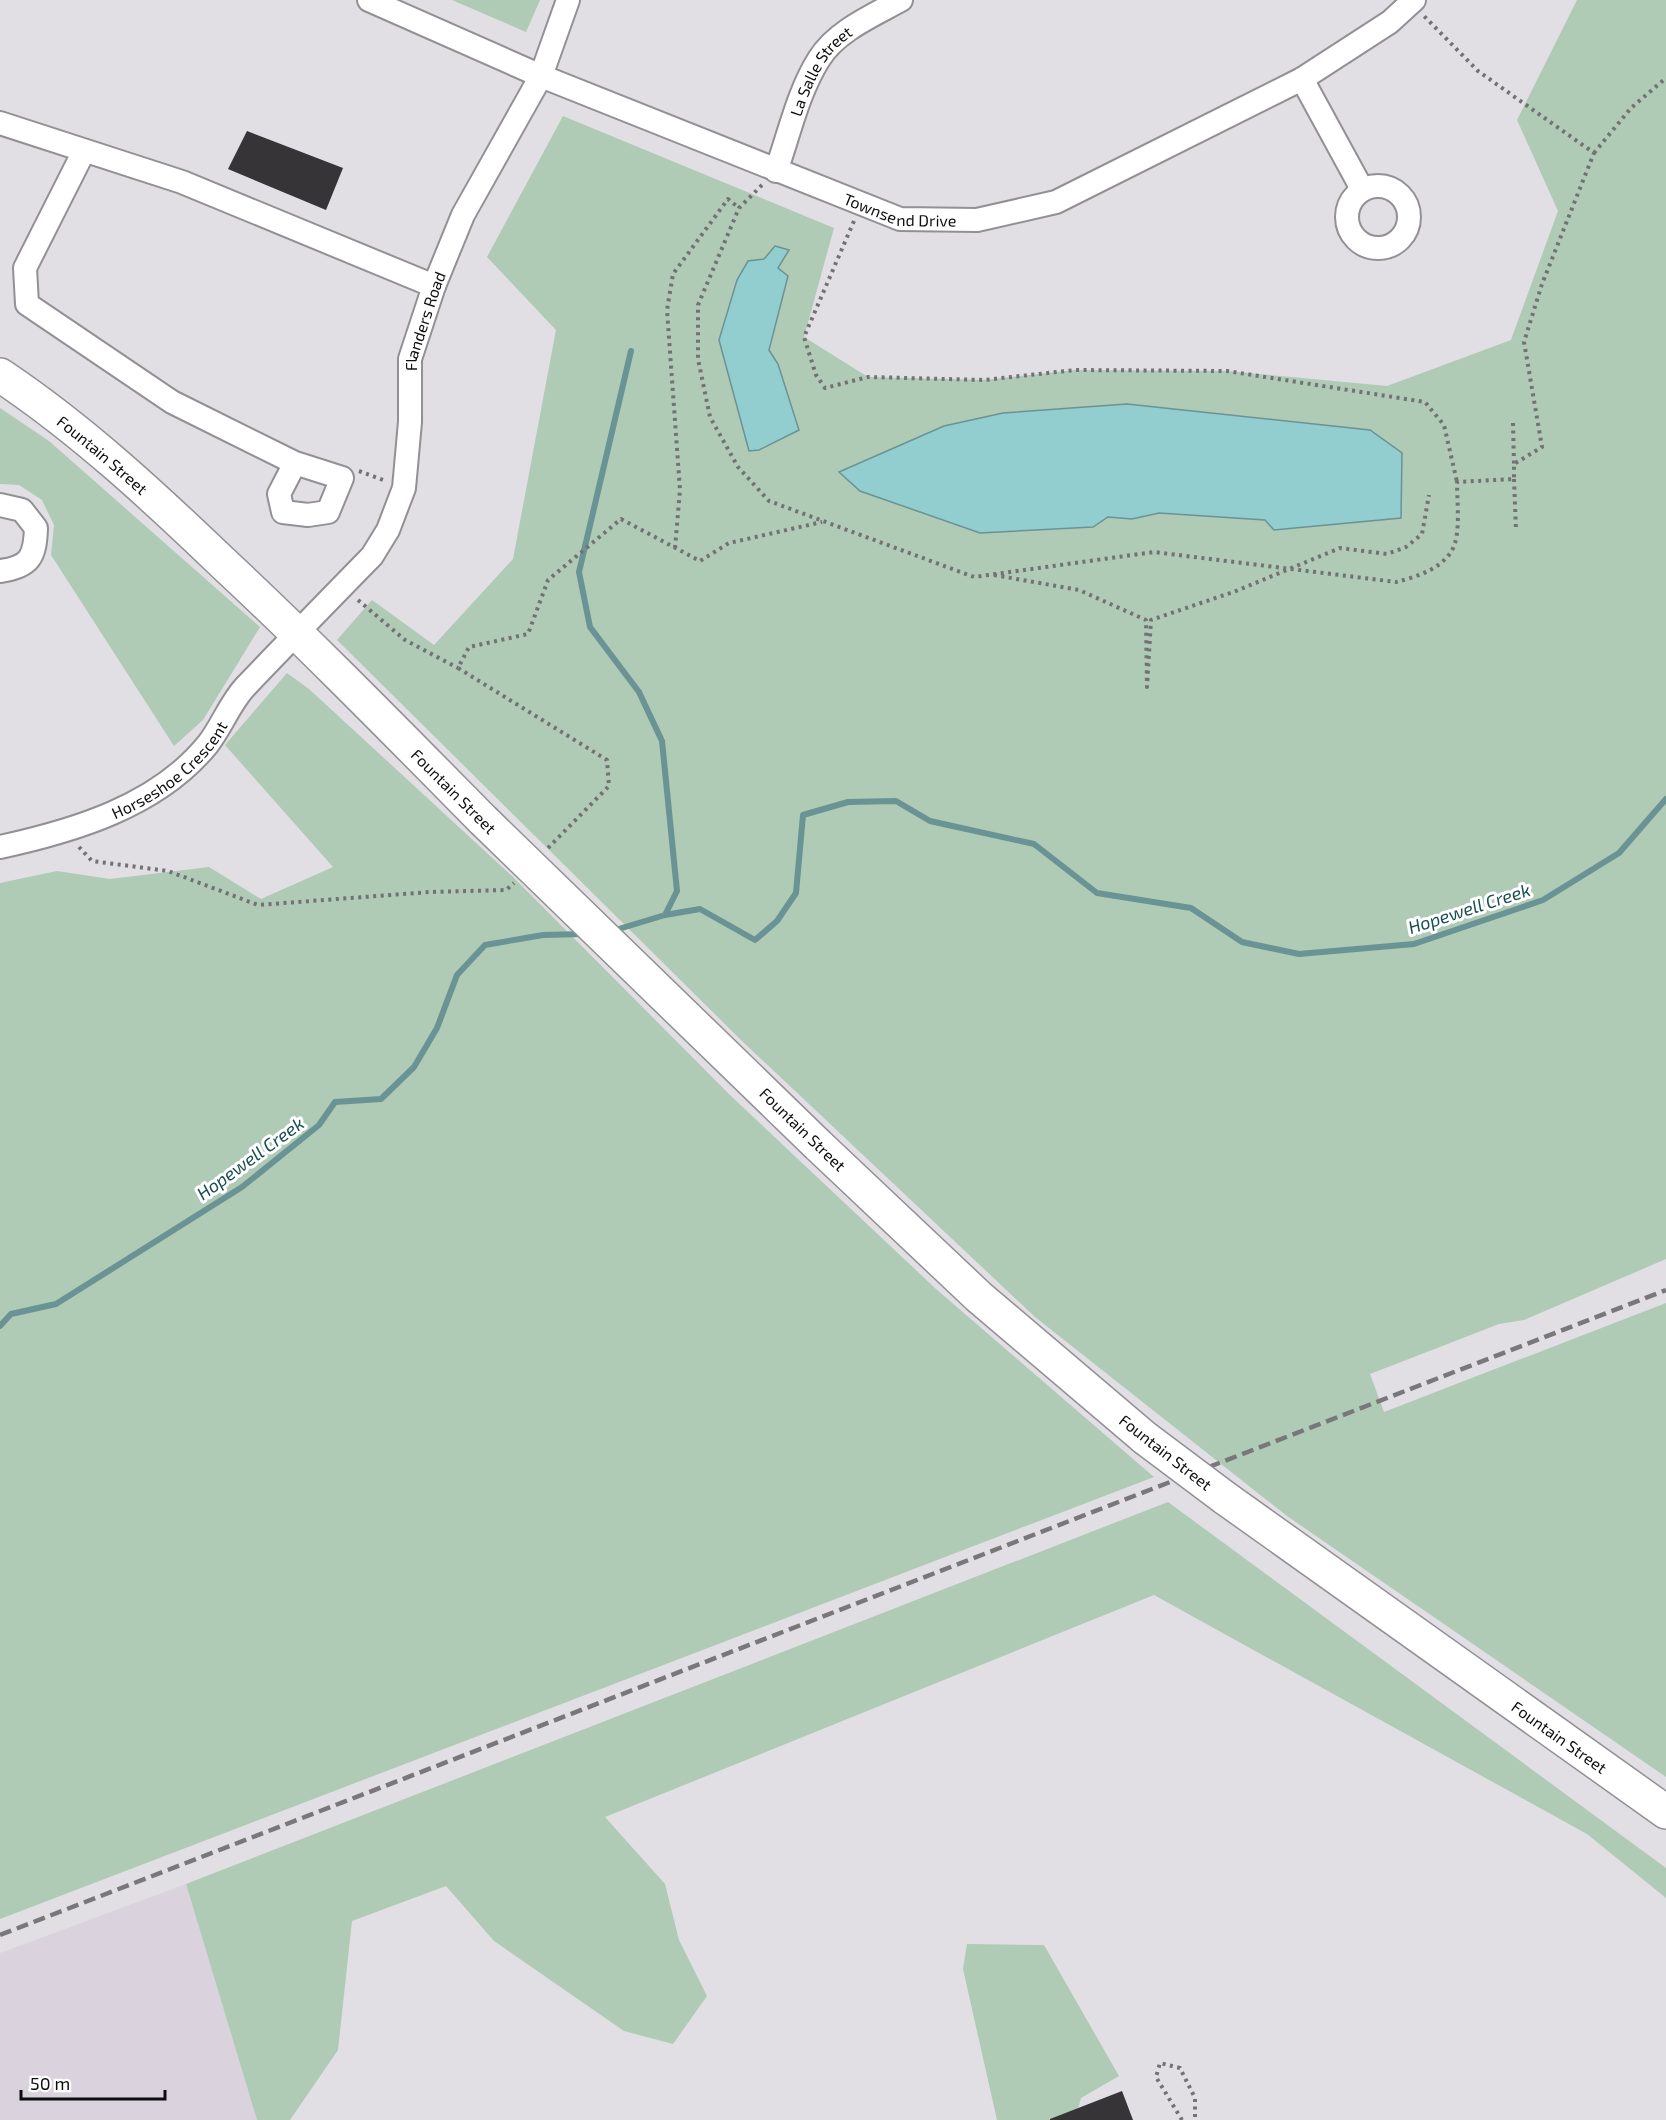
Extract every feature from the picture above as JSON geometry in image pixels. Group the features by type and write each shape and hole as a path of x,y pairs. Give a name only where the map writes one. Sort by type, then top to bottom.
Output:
{"main road":[{"name":"Fountain Street","path":"0,375 70,427 178,519 818,1145 979,1297 1145,1438 1225,1498 1666,1812"}],"street":[{"name":"Townsend Drive","path":"369,0 541,76 900,219 977,220 1056,202 1302,79 1390,22 1413,2"},
{"name":"Flanders Road","path":"298,634 372,556 388,530 404,488 410,422 410,359 434,286 463,215 541,76 568,0"},
{"name":"La Salle Street","path":"776,171 807,83 819,57 846,32 901,0"},
{"path":"1302,79 1362,189"},
{"path":"0,123 182,182 434,286"},
{"path":"84,151 24,268 27,304 172,402 295,463 342,478 328,512 308,515 283,512 279,494 295,463"},
{"path":"0,505 22,510 36,528 35,551 20,568 0,571"},
{"name":"Horseshoe Crescent","path":"0,848 65,833 132,803 175,776 207,744 244,689 298,634"}],"path":[{"path":"1413,2 1478,71 1593,153"},
{"path":"1514,464 1542,447 1524,342 1542,284 1593,153 1631,108 1666,78"},
{"path":"776,171 739,208 698,305 698,359 710,417 738,467 769,501 974,577 1154,552 1396,582 1420,576 1442,562 1455,543 1457,482 1444,425 1425,402 1227,371 1075,370 984,380 868,377 825,388 816,375 804,337 861,204"},
{"path":"675,548 680,490 667,310 673,274 728,200 739,208"},
{"path":"1513,423 1516,530"},
{"path":"342,478 356,471 404,488"},
{"path":"1457,482 1514,479"},
{"path":"990,574 1080,590 1149,620 1236,591 1340,548 1388,554 1406,547 1422,534 1430,495"},
{"path":"458,668 469,647 528,634 548,580 621,519 700,561 729,543 823,522"},
{"path":"342,586 405,640 458,668 607,760 609,786 546,850"},
{"path":"1149,620 1147,687 1149,620"},
{"path":"65,833 93,861 168,871 258,905 430,892 506,890 522,874"},
{"path":"1182,2120 1156,2078 1160,2063 1180,2068 1195,2098 1195,2120"}],"shaded area":[{"path":"186,1884 257,2120 0,2120 0,1953"}],"green space":[{"path":"452,0 540,0 526,32"},
{"path":"1577,0 1666,0 1666,1259 1524,1320 1499,1324 1370,1374 1384,1412 1666,1303 1666,1777 1287,1516 1035,1317 741,1040 337,640 372,600 434,645 513,559 556,330 487,257 563,116 834,228 804,337 868,377 984,380 1075,370 1227,371 1387,386 1511,340 1558,211 1517,120","holes":["764,259 788,276 769,350 778,364 749,451 719,340 737,280 748,261","1127,404 1370,430 1402,453 1401,517 1274,530 1265,520 1159,513 1132,519 1108,517 944,426 1003,413"]},
{"path":"0,408 49,441 260,627 203,720 174,746 51,555 54,525 42,500 19,485 0,484"},
{"path":"287,673 309,689 512,876 731,1096 936,1289 1154,1477 0,1919 0,883 57,871 110,879 209,867 261,899 333,867 225,745"},
{"path":"1168,1502 1666,1868 1666,1898 1587,1834 1154,1595 605,1817 665,1884 679,1940 707,1996 673,2044 624,2031 494,1941 446,1886 352,1921 338,2050 290,2120 257,2120 186,1884"},
{"path":"967,1944 1044,1945 1119,2076 1081,2098 1075,2120 997,2120 963,1969"}],"water":[{"path":"775,246 789,250 778,268 788,276 769,350 778,364 799,430 759,450 749,451 719,340 737,280 748,261 764,259"},
{"path":"1127,404 1370,430 1402,453 1401,518 1274,530 1265,520 1159,513 1132,519 1108,517 1093,527 980,533 860,491 839,472 944,426 1003,413"}],"building":[{"path":"247,131 343,168 326,210 228,169"},
{"path":"1122,2091 1133,2120 1050,2120 1050,2119"}],"waterway":[{"path":"631,351 579,572 590,627 639,692 662,741 677,891 665,915"},
{"name":"Hopewell Creek","path":"612,931 665,915 700,909 755,940 777,921 796,893 803,815 848,802 896,801 930,821 1034,844 1097,893 1191,908 1242,942 1299,954 1414,944 1543,900 1619,853 1666,799"},
{"name":"Hopewell Creek","path":"0,1326 11,1314 56,1304 242,1187 319,1125 335,1102 381,1099 414,1067 437,1028 457,975 485,945 543,935 584,934"}],"railway":[{"path":"0,1935 1666,1290"}]}
